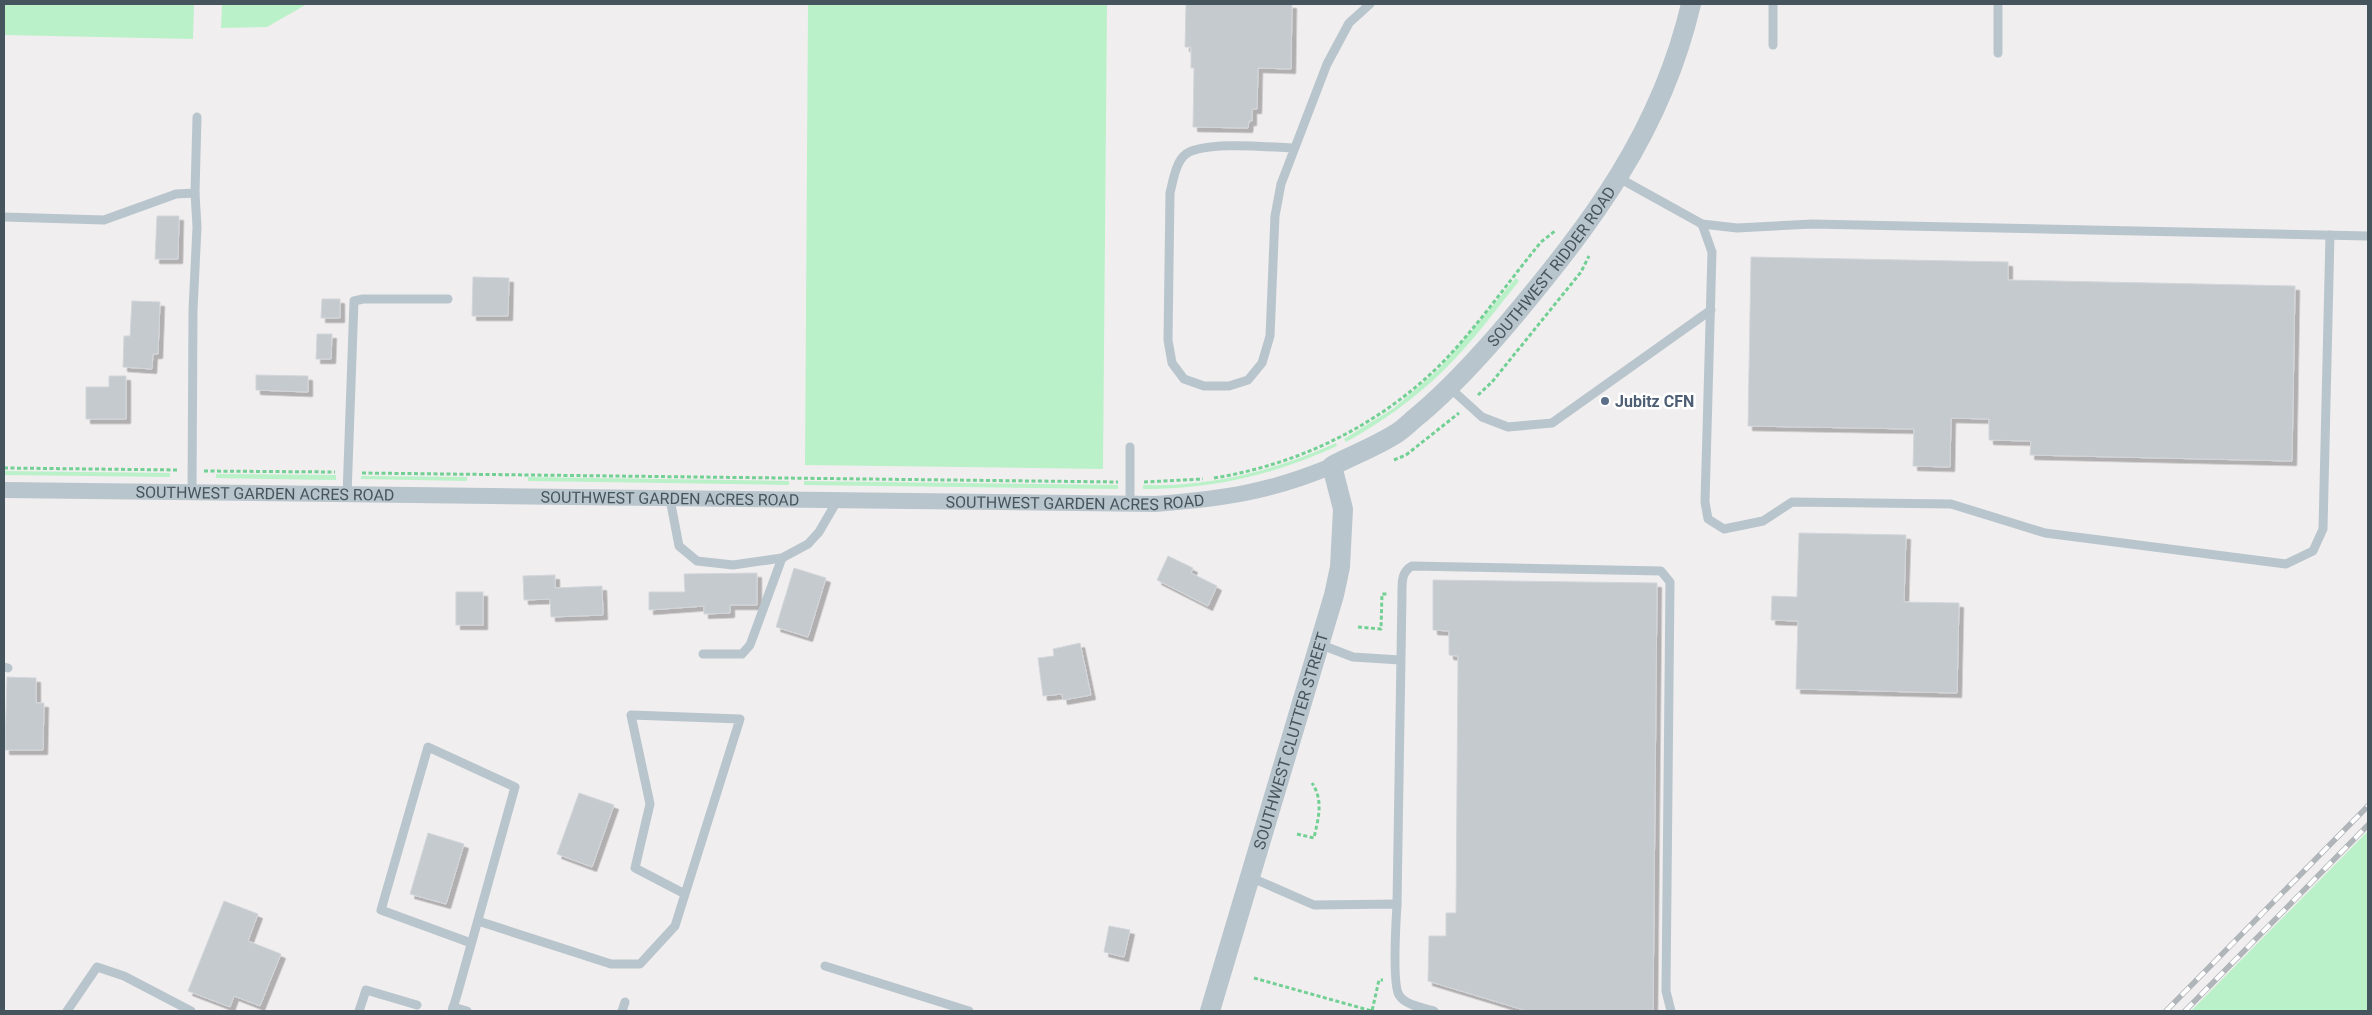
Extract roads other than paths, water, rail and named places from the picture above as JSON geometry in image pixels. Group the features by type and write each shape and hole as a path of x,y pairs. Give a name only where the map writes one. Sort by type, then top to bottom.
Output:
{"street":[{"name":"SOUTHWEST RIDDER ROAD","path":"1332,466 1396,433 1450,388 1506,325 1580,234 1619,178 1642,138 1663,93 1691,4"},
{"name":"SOUTHWEST GARDEN ACRES ROAD","path":"4,490 1130,504 1218,499 1271,488 1332,466"},
{"name":"SOUTHWEST CLUTTER STREET","path":"1210,1011 1334,595 1342,536 1343,509 1332,466"}],"lane":[{"path":"1293,148 1202,146 1185,155 1176,170 1170,193 1168,340 1172,363 1184,379 1204,386 1229,386 1248,380 1262,363 1270,336 1274,216 1281,184 1326,64 1349,23 1370,4"},
{"path":"1773,4 1773,44"},
{"path":"1998,4 1998,53"},
{"path":"192,493 193,310 197,227 195,193 198,117"},
{"path":"1619,178 1702,224 1737,228 1812,224 2368,236"},
{"path":"4,217 104,220 176,194 195,193"},
{"path":"1702,224 1712,252 1704,502 1708,519 1724,529 1763,522 1792,502 1952,504 2046,533 2286,564 2312,552 2323,529 2330,235"},
{"path":"347,495 354,301 363,299 448,300"},
{"path":"1450,388 1482,417 1508,427 1552,424 1711,310"},
{"path":"1130,448 1130,504"},
{"path":"670,499 679,546 697,561 733,565 782,558 808,544 819,532 836,501"},
{"path":"703,654 742,654 750,646 782,558"},
{"path":"1434,1011 1406,1002 1399,995 1396,980 1402,595 1403,577 1406,569 1412,566 1661,571 1666,575 1670,582 1666,991 1671,1011"},
{"path":"1319,644 1353,657 1400,660"},
{"path":"478,921 611,964 640,964 675,926 740,719 631,715 650,804 635,868 685,894"},
{"path":"466,1011 452,1009 478,921 515,786 428,747 381,910 471,943"},
{"path":"1250,877 1314,905 1396,904"},
{"path":"825,966 968,1011"},
{"path":"67,1011 97,967 124,976 191,1011"},
{"path":"359,1011 366,990 417,1004"},
{"path":"622,1011 625,1002"}],"railway":[{"path":"2166,1011 2368,806"},
{"path":"2185,1011 2368,825"}],"place":[{"name":"Jubitz CFN","path":"1605,401"}]}
